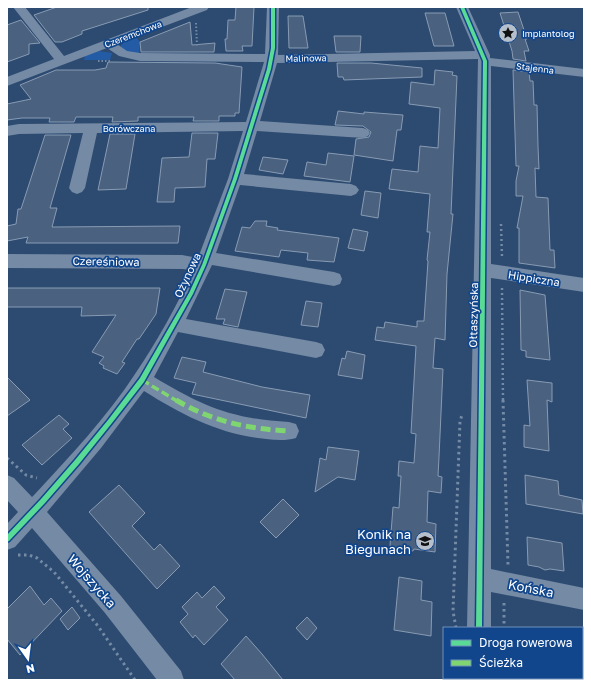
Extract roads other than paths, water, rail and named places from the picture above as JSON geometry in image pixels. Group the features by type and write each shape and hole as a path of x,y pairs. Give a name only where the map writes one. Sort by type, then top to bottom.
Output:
{"street":[{"path":"19,7 62,61"},
{"name":"Ożynowa","path":"14,547 34,512 92,445 142,380 191,294 205,261 235,179 272,59 273,7"},
{"name":"Ołtaszyńska","path":"462,7 485,58 484,270 479,627"},
{"name":"Czeremchowa","path":"7,82 199,8"},
{"name":"Malinowa","path":"109,43 116,51 125,56 255,57 272,59 485,58"},
{"name":"Stajenna","path":"485,58 584,73"},
{"name":"Borówczana","path":"7,131 19,129 274,126 363,133"},
{"path":"77,188 91,128"},
{"path":"235,179 351,190"},
{"name":"Czereśniowa","path":"7,261 205,261 334,279"},
{"name":"Hippiczna","path":"484,270 584,285"},
{"path":"174,324 316,350"},
{"path":"142,380 182,404 219,420 256,429 289,431"},
{"name":"Wojszycka","path":"7,485 34,512 144,642 172,680"},
{"name":"Końska","path":"479,578 584,599"}],"place":[{"name":"Implantolog","path":"508,33"},
{"name":"Konik na Biegunach","path":"425,541"}]}
